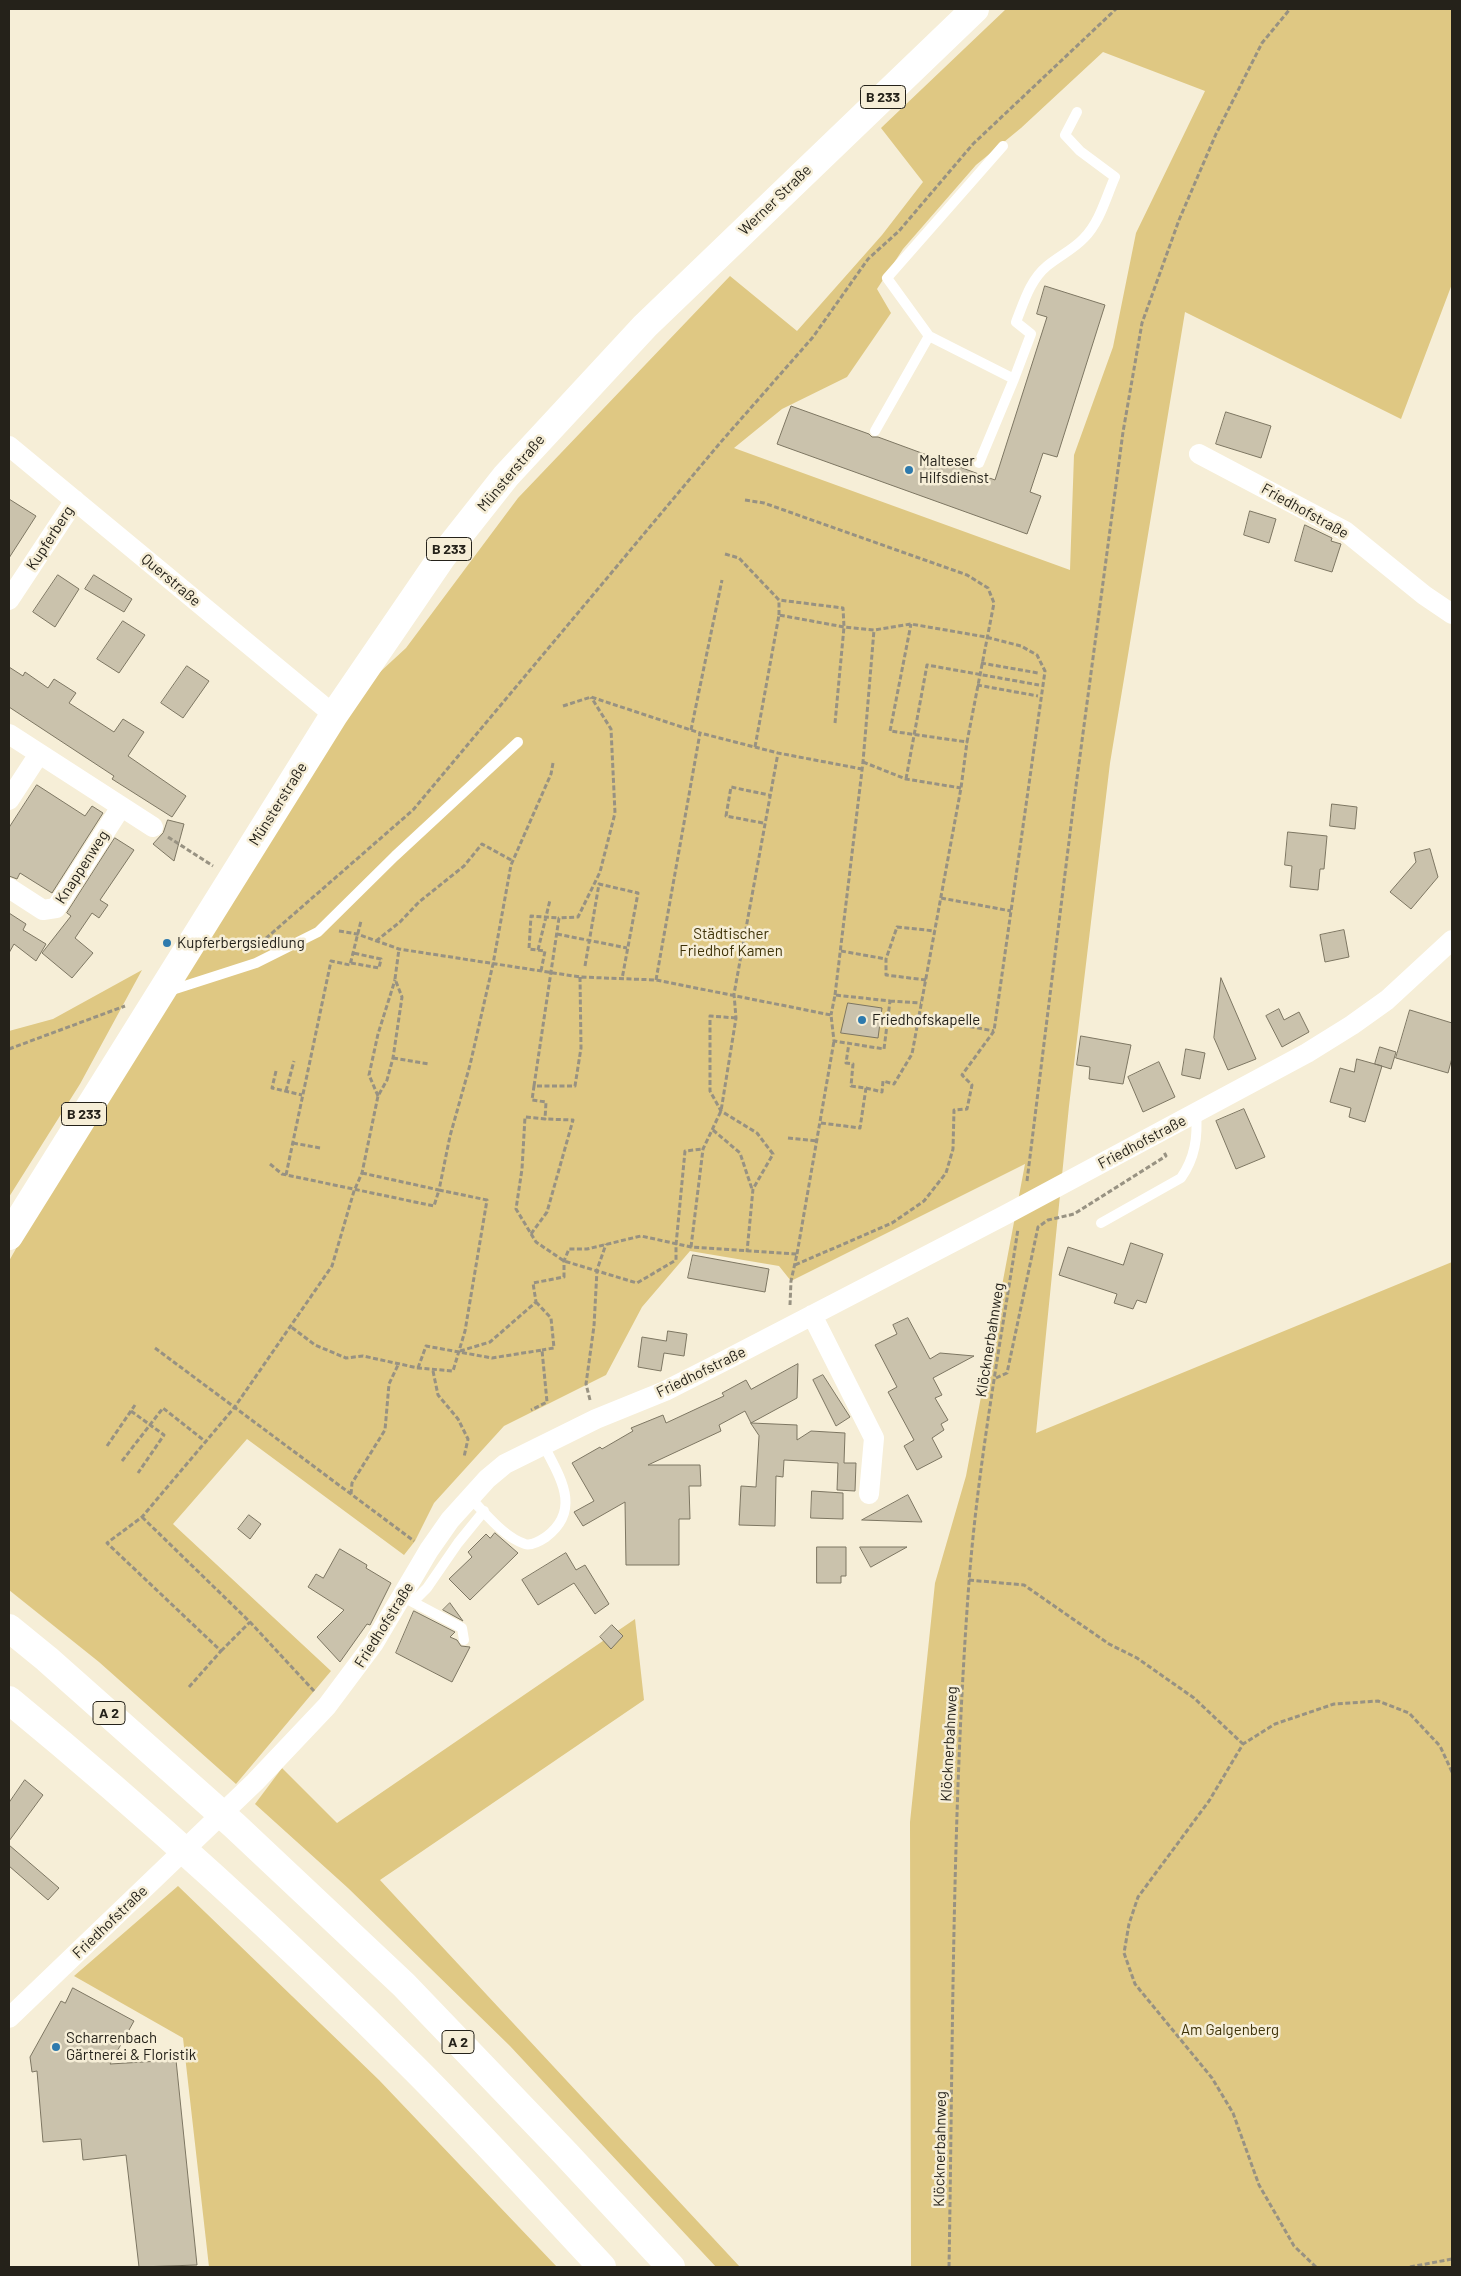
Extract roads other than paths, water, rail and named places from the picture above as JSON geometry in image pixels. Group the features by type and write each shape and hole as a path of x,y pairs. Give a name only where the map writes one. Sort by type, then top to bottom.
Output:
{"main road":[{"name":"Werner Straße","path":"580,395 713,260 975,9"},
{"name":"Münsterstraße","path":"9,1236 334,715 442,557 506,476 580,395"},
{"name":"A 2","path":"9,1628 48,1659 235,1826 404,1986 566,2154 671,2267"},
{"path":"9,1700 170,1839 325,1981 415,2069 602,2267"}],"street":[{"name":"Querstraße","path":"9,446 334,715"},
{"name":"Friedhofstraße","path":"1199,454 1345,531 1424,595 1452,614"},
{"name":"Kupferberg","path":"9,600 74,500"},
{"path":"9,734 153,827"},
{"path":"9,800 39,754"},
{"name":"Knappenweg","path":"9,888 43,910 56,908 121,807"},
{"name":"Friedhofstraße","path":"9,2018 248,1789 328,1706 408,1599 429,1550 469,1496 505,1464 596,1419 664,1391 812,1315 1013,1219 1031,1192 1158,1133 1306,1053 1352,1025 1387,1000 1452,940"},
{"path":"812,1315 874,1438 869,1494"}],"lane":[{"path":"979,464 1032,334 1016,322 1029,289 1035,278 1046,266 1083,240 1093,227 1116,176 1080,151 1065,135 1077,112"},
{"path":"1003,146 887,278 929,336 1014,380"},
{"path":"875,431 929,336"},
{"path":"160,994 256,963 318,932 395,856 518,742"},
{"path":"1101,1223 1182,1178 1190,1166 1198,1135 1196,1113"},
{"path":"469,1496 506,1533 523,1544 530,1545 554,1531 561,1522 567,1501 559,1478 543,1444"},
{"path":"408,1599 427,1588 458,1543 484,1511"},
{"path":"408,1599 462,1628 464,1640"}],"place":[{"name":"Malteser Hilfsdienst","path":"909,470"},
{"name":"Kupferbergsiedlung","path":"167,943"},
{"name":"Friedhofskapelle","path":"862,1020"},
{"name":"Scharrenbach Gärtnerei & Floristik","path":"56,2047"}],"park label":[{"name":"Städtischer Friedhof Kamen","path":"731,942"},
{"name":"Am Galgenberg","path":"1230,2030"}]}
